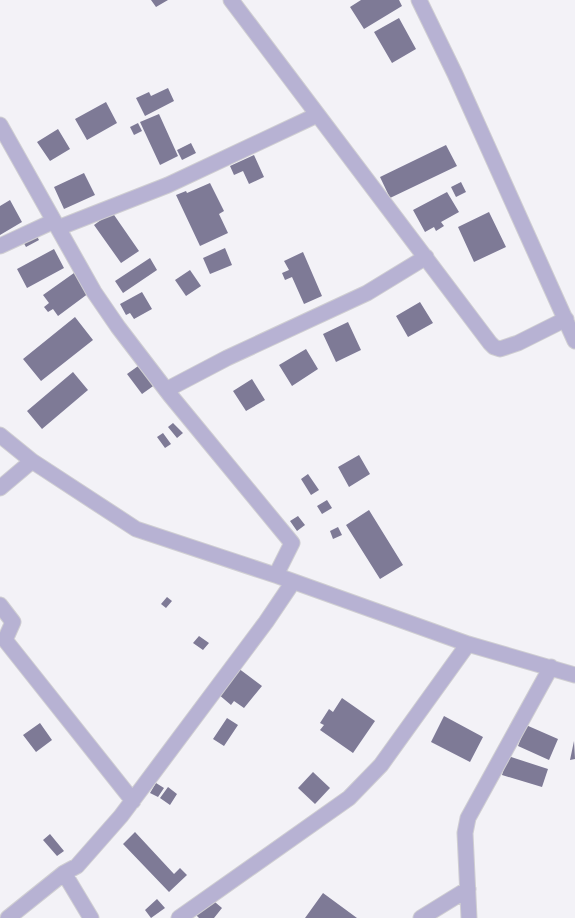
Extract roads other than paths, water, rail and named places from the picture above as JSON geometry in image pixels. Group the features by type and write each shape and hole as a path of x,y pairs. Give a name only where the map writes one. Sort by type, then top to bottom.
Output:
{"street":[{"path":"231,0 494,347 500,349 518,343 566,319"},
{"path":"419,0 455,74 575,341"},
{"path":"0,246 168,186 317,115"},
{"path":"0,124 94,292 118,327 166,390 292,543 279,569 278,576"},
{"path":"166,390 227,358 367,293 426,257"},
{"path":"0,435 32,461 136,529 278,576 468,644 575,675"},
{"path":"0,488 32,461"},
{"path":"8,918 64,873 77,866 133,801 294,582"},
{"path":"0,605 13,622 5,640 133,801"},
{"path":"179,918 349,798 381,765 468,644"},
{"path":"469,918 465,833 468,818 551,667"},
{"path":"64,873 91,918"},
{"path":"421,918 468,889"}]}
